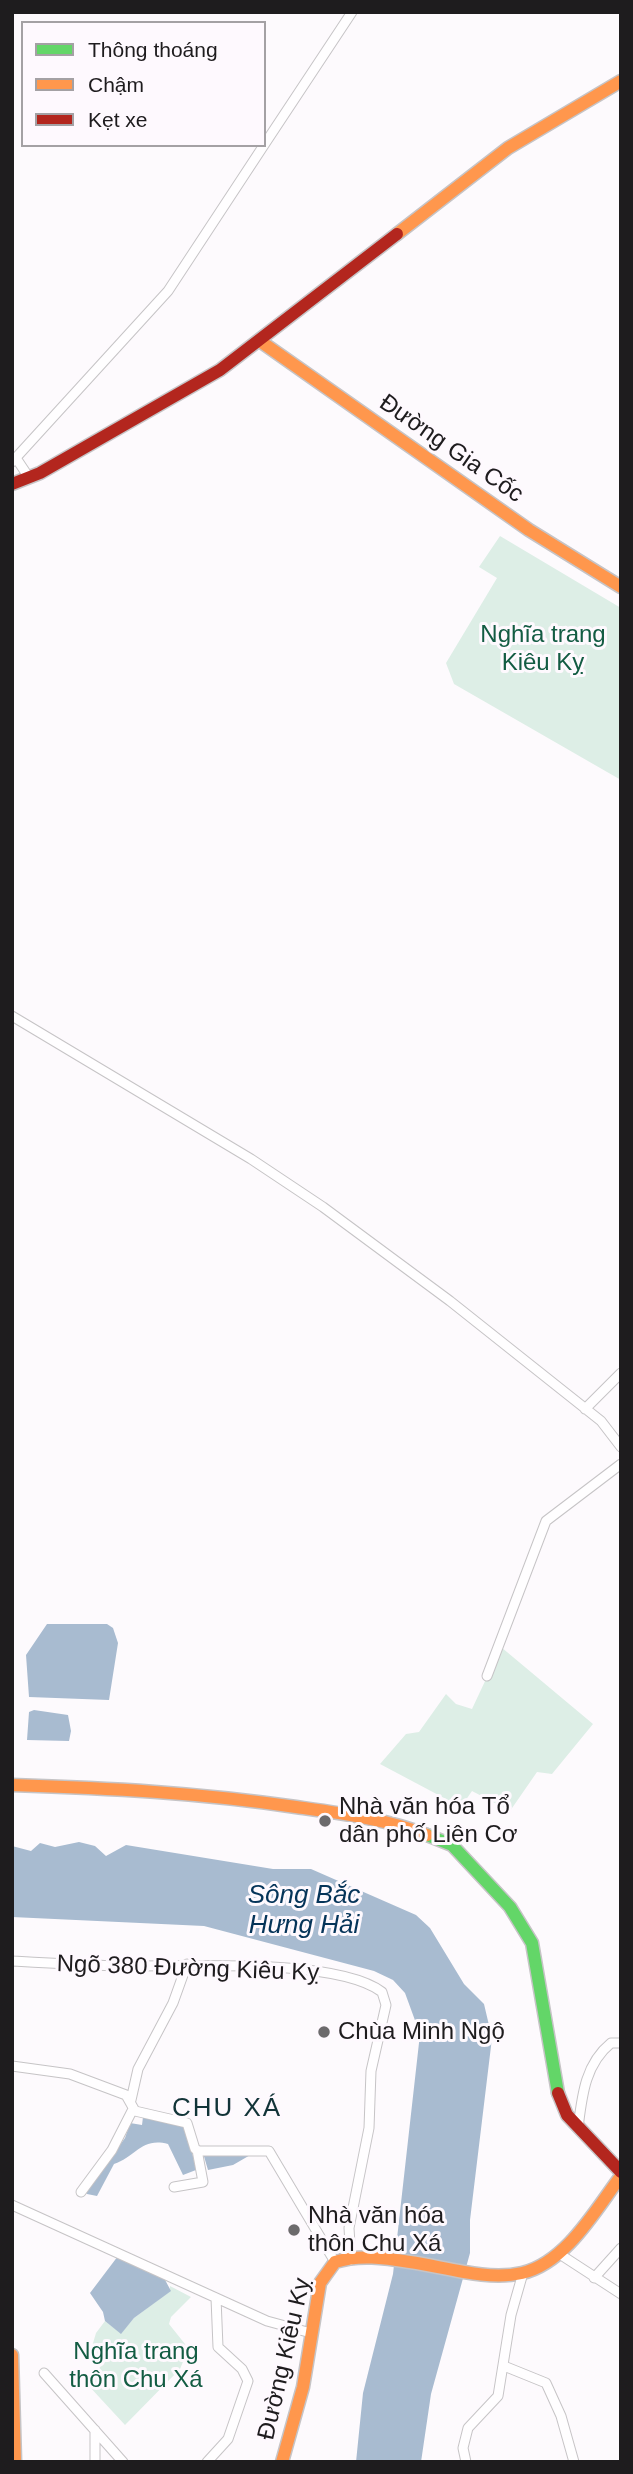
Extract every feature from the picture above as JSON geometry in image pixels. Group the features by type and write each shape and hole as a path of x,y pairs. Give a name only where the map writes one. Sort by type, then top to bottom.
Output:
{"street":[{"path":"266,142 352,12"},
{"path":"12,484 40,473 220,370 508,148 621,80"},
{"path":"28,476 14,460 168,290 263,147"},
{"name":"Đường Gia Cốc","path":"260,341 538,536 621,587"},
{"path":"12,1016 251,1159 323,1207 450,1301 601,1421 621,1447"},
{"path":"585,1409 621,1373"},
{"path":"487,1676 546,1521 621,1464"},
{"path":"12,1785 159,1790 330,1812 419,1832 452,1845 510,1907 533,1943 559,2099 566,2115 621,2174 558,2253 540,2266 523,2273 511,2315 504,2366 494,2404 468,2428 463,2448 466,2462"},
{"name":"Ngõ 380 Đường Kiêu Kỵ","path":"12,1962 120,1966 187,1964 342,1976 375,1987 386,1998 371,2071 366,2151 351,2214 351,2260"},
{"path":"81,2192 112,2150 132,2105 138,2068 173,2003 187,1964"},
{"path":"578,2127 582,2093 590,2071 602,2050 611,2043 621,2043"},
{"path":"12,2066 78,2076 126,2095 132,2105 187,2123 197,2150 203,2182 174,2187"},
{"path":"197,2150 263,2150 273,2154 294,2197 335,2262"},
{"path":"12,2205 267,2321 312,2333"},
{"path":"594,2278 621,2248"},
{"path":"558,2253 621,2294"},
{"name":"Đường Kiêu Kỵ","path":"282,2462 303,2387 320,2283 335,2262 369,2257 489,2272 523,2273"},
{"path":"207,2462 228,2439 248,2381 242,2369 218,2347 216,2298"},
{"path":"12,2355 15,2462"},
{"path":"504,2366 546,2383 564,2426 574,2462"},
{"path":"44,2373 123,2462"},
{"path":"95,2430 95,2462"}],"green space":[{"name":"Nghĩa trang Kiêu Kỵ","path":"500,536 621,608 621,780 454,684 446,663 497,578 479,567"},
{"path":"501,1647 593,1724 552,1774 537,1772 510,1811 472,1791 461,1807 380,1764 406,1734 419,1732 446,1694 456,1704 472,1709"},
{"name":"Nghĩa trang thôn Chu Xá","path":"170,2286 191,2297 171,2317 169,2324 185,2344 187,2352 180,2369 125,2425 88,2385 102,2364 91,2350 96,2333 105,2321 121,2333 134,2318 170,2291"}],"water":[{"path":"47,1624 107,1624 113,1628 118,1643 109,1700 29,1697 26,1655"},
{"path":"34,1710 68,1715 71,1731 69,1741 27,1740 29,1712"},
{"name":"Sông Bắc Hưng Hải","path":"79,1842 95,1846 106,1856 126,1845 273,1869 311,1869 416,1915 430,1928 464,1984 484,2004 492,2038 470,2220 470,2253 431,2394 421,2462 356,2462 363,2393 393,2274 420,2034 405,1993 393,1980 374,1971 204,1926 12,1917 12,1846 31,1851 40,1843 55,1847"},
{"path":"143,2117 186,2124 196,2170 183,2175 168,2144 151,2143 114,2164 97,2196 87,2194 85,2192 125,2138 130,2123 142,2125"},
{"path":"203,2153 252,2154 233,2165 208,2170"},
{"path":"118,2256 164,2278 171,2291 134,2318 121,2334 105,2321 103,2312 90,2293"}],"traffic: fast":[{"path":"427,1835 452,1845 510,1907 532,1943 558,2093"}],"traffic: slow":[{"path":"397,234 508,148 621,81"},
{"path":"260,341 529,530 621,587"},
{"path":"12,1785 154,1792 260,1802 363,1817 427,1835"},
{"path":"282,2462 303,2387 320,2283 335,2262 372,2258 480,2274 522,2273 538,2267 566,2247 621,2176"},
{"path":"12,2355 15,2462"}],"traffic: jam":[{"path":"12,484 40,473 220,370 397,234"},
{"path":"558,2093 567,2115 621,2172"}],"place":[{"name":"Nhà văn hóa Tổ dân phố Liên Cơ","path":"325,1821"},
{"name":"Chùa Minh Ngộ","path":"324,2032"},
{"name":"Nhà văn hóa thôn Chu Xá","path":"294,2230"}],"district":[{"name":"CHU XÁ","path":"227,2109"}]}
